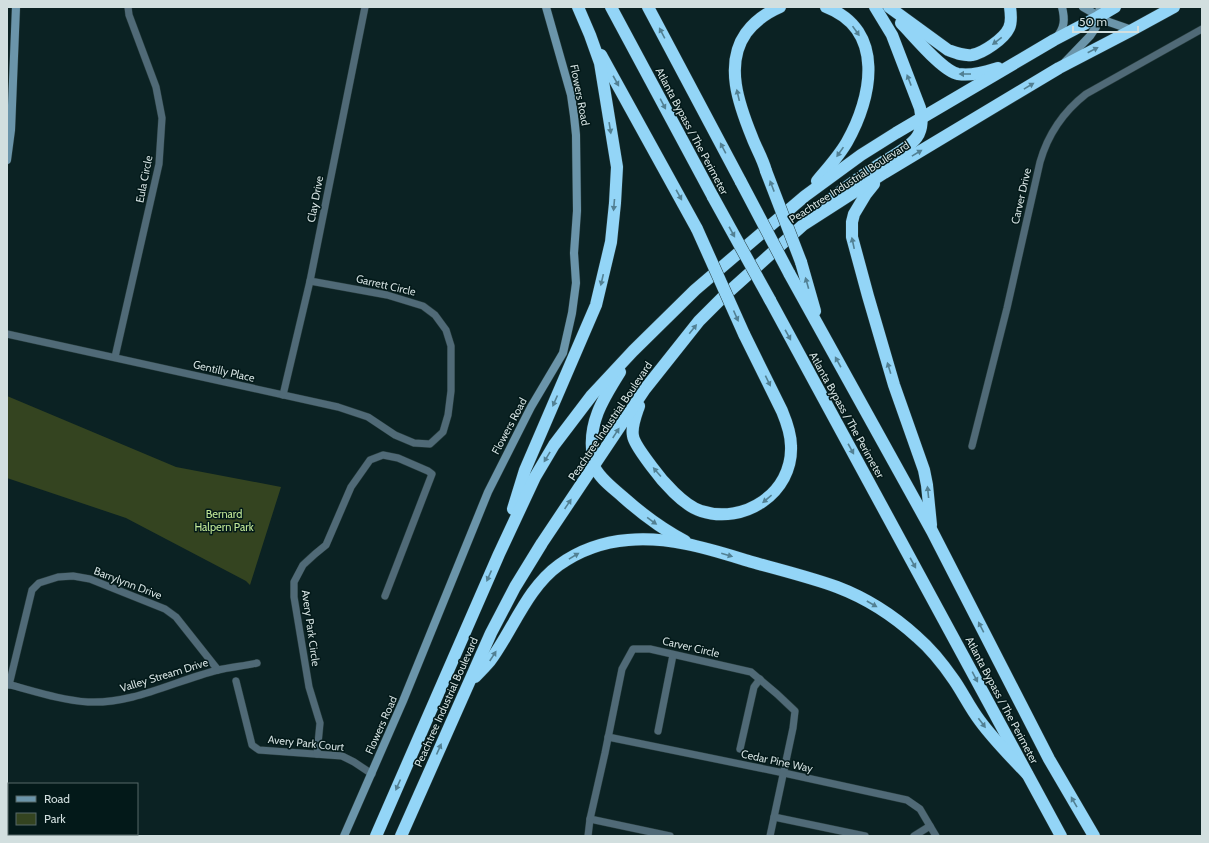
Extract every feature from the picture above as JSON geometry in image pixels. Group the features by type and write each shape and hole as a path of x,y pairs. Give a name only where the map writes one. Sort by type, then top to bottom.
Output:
{"highway":[{"path":"499,554 525,470 596,305 611,242 615,203 616,167 600,63 578,7"},
{"name":"Atlanta Bypass / The Perimeter","path":"611,7 713,198 1061,836"},
{"name":"Atlanta Bypass / The Perimeter","path":"648,7 789,273 932,530 1049,759 1094,836"},
{"path":"780,7 770,11 762,17 748,31 739,46 736,56 735,74 739,100 801,262 821,331"},
{"path":"804,196 847,143 863,108 868,85 869,64 861,37 851,23 844,17 826,7"},
{"path":"803,225 832,197 912,142 919,133 922,125 920,108 892,35 875,7"},
{"path":"886,7 936,59 957,74 978,74 1016,62"},
{"path":"890,7 948,50 958,54 973,55 988,49 1003,37 1009,28 1011,19 1010,7"},
{"name":"Peachtree Industrial Boulevard","path":"376,836 499,554 535,477 554,445 592,395 633,351 695,290 804,196 861,155 922,117 1099,12 1115,7"},
{"name":"Peachtree Industrial Boulevard","path":"401,836 491,633 515,587 542,543 645,389 699,321 723,296 803,225 884,173 1059,68 1174,7"},
{"path":"590,35 697,229 744,334 788,424 792,448 788,470 783,480 773,493 757,506 743,512 734,514 711,513 700,511 690,506 673,492 652,467 632,436 634,420 645,389"},
{"path":"884,173 866,194 858,208 852,222 852,237 894,385 924,470 932,530"},
{"path":"633,351 606,395 594,422 591,441 594,466 600,476 634,508 652,522 690,544"},
{"path":"468,685 490,661 533,592 558,565 598,545 629,540 650,540 690,544 837,587 866,601 886,613 917,636 933,653 953,678 979,720 995,740 1027,774"}],"main road":[{"path":"7,160 11,130 16,7"},
{"name":"Flowers Road","path":"344,836 404,701 488,492 531,407 563,353 572,313 576,283 574,253 577,211 577,164 574,116 566,77 546,7"},
{"path":"1054,40 1061,32 1064,22 1062,7"},
{"path":"1083,7 1099,12 1116,26 1132,30"},
{"path":"1059,68 1090,36 1096,27 1099,12"}],"street":[{"name":"Eula Circle","path":"115,357 159,164 162,118 156,87 129,15 128,7"},
{"name":"Clay Drive","path":"283,395 310,281 365,7"},
{"name":"Carver Drive","path":"972,446 1007,308 1044,150 1054,128 1072,105 1086,94 1202,29"},
{"name":"Garrett Circle","path":"310,281 387,294 423,306 439,320 446,330 451,346 451,391 448,416 443,432 430,444"},
{"name":"Gentilly Place","path":"7,334 338,407 368,417 395,434 414,443 430,444"},
{"name":"Avery Park Circle","path":"317,754 320,722 309,687 294,597 294,582 303,565 326,545 351,488 359,475 370,460 383,455 398,458 432,474 385,596"},
{"name":"Barrylynn Drive","path":"8,685 32,590 39,583 58,577 73,576 90,579 165,609 176,617 218,670"},
{"name":"Carver Circle","path":"588,836 590,820 622,669 633,649 650,649 751,672 795,711 784,773 770,836"},
{"path":"658,731 673,655"},
{"name":"Valley Stream Drive","path":"8,685 56,697 88,702 109,701 130,698 218,670 257,663"},
{"path":"740,748 754,687 760,679"},
{"name":"Avery Park Court","path":"236,681 252,745 259,750 342,756 372,774"},
{"name":"Cedar Pine Way","path":"608,737 907,800 920,809 936,836"},
{"path":"774,817 865,836"},
{"path":"590,820 637,833 670,836"},
{"path":"914,836 930,826"}],"green space":[{"name":"Bernard Halpern Park","path":"7,396 176,467 281,487 250,585 246,581 126,518 7,478"}]}
